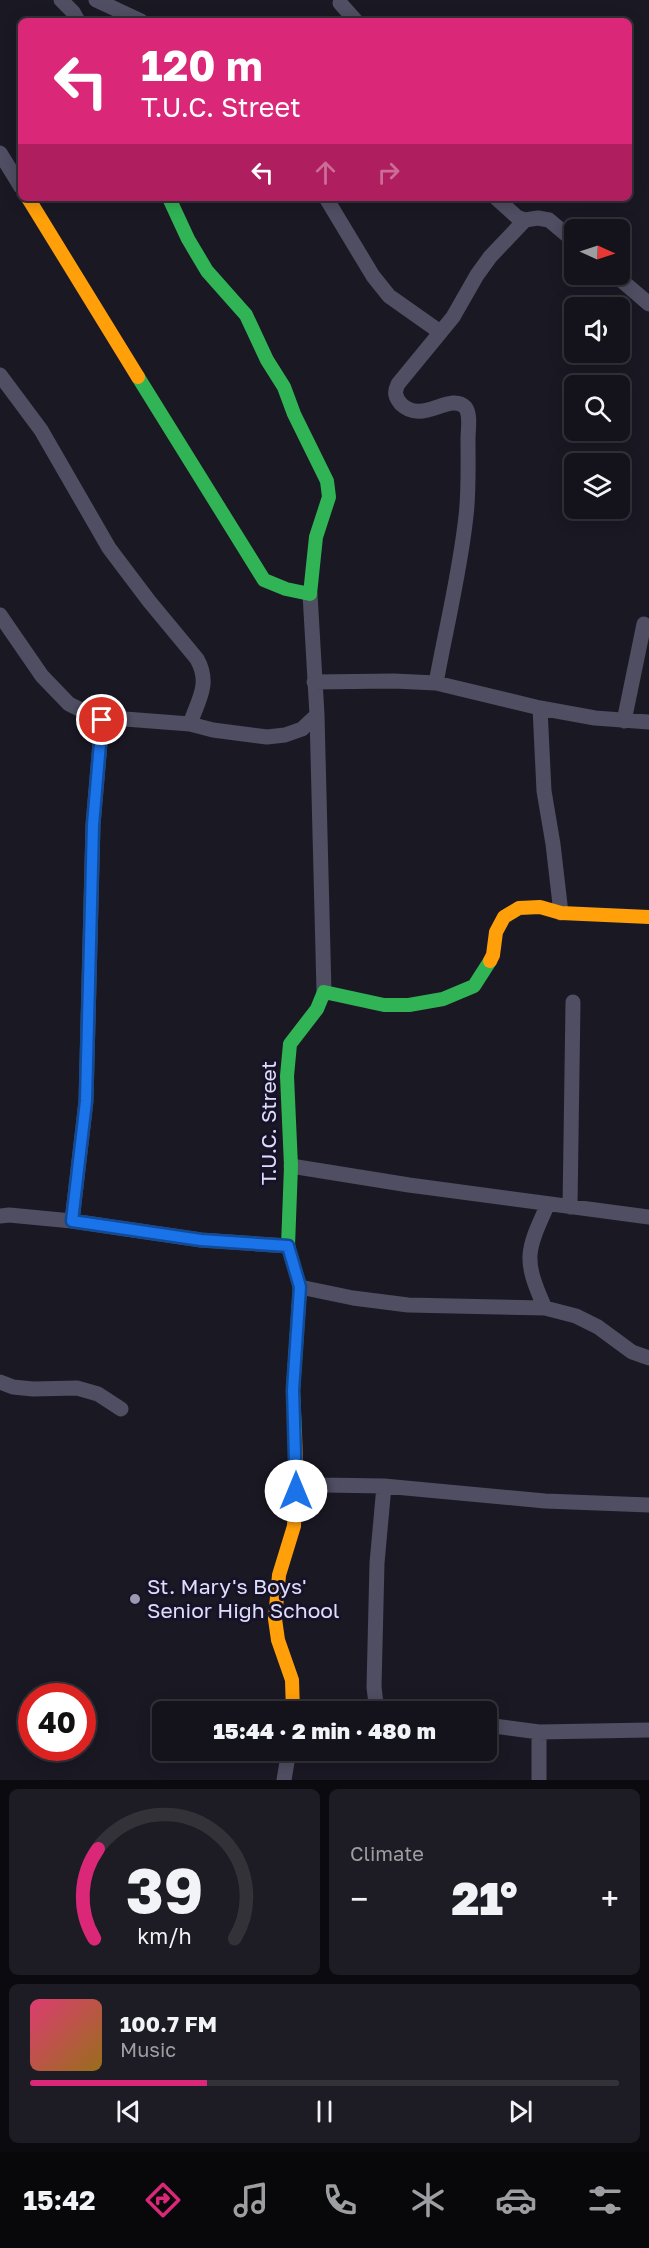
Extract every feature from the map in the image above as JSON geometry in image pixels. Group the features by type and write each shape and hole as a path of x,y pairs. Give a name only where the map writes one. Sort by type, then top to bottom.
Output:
{"street":[{"path":"61,0 76,16 88,0"},
{"path":"96,0 135,18"},
{"path":"340,3 353,18"},
{"path":"0,153 18,182"},
{"path":"30,201 264,580 286,589 310,594"},
{"path":"170,201 188,239 207,271 246,315 267,360 284,387 294,414 327,481 329,496 316,537 310,594 317,715 324,992 384,1005 409,1005 443,999 474,986 494,955 496,932 504,917 519,908 540,907 561,913 649,917"},
{"path":"328,201 373,276 389,296 440,332"},
{"path":"499,201 517,217 525,220 538,218 549,220 564,233"},
{"path":"436,683 466,516 469,428 467,410 463,405 454,403 414,412 396,398 394,391 453,317 483,266 525,220"},
{"path":"627,285 649,304"},
{"path":"0,375 41,430 109,548 203,669 205,683 190,724"},
{"path":"0,615 42,676 69,704 102,720 125,719 190,724 213,730 267,737 285,735 302,729 317,715"},
{"path":"624,721 644,624"},
{"path":"314,682 436,683 540,708 595,718 649,722"},
{"path":"540,708 544,791 554,844 561,913"},
{"path":"72,1221 86,1101 93,825 102,720"},
{"name":"T.U.C. Street","path":"300,1287 288,1246 291,1166 287,1076 290,1044 317,1009 324,992"},
{"path":"570,1207 573,1002"},
{"path":"291,1166 410,1185 649,1217"},
{"path":"545,1308 532,1279 529,1263 532,1240 548,1204"},
{"path":"0,1216 72,1221 201,1240 288,1246"},
{"path":"294,1701 292,1680 278,1640 274,1619 279,1575 294,1526 296,1473 293,1390 300,1287 353,1298 408,1305 545,1308 576,1317 598,1327 632,1352 649,1358"},
{"path":"0,1382 13,1387 33,1389 77,1388 99,1394 121,1409"},
{"path":"296,1473 323,1485 384,1486 545,1501 649,1505"},
{"path":"376,1701 377,1563 384,1486"},
{"path":"497,1726 538,1732 649,1730"},
{"path":"538,1732 539,1780"},
{"path":"284,1780 287,1761"}],"traffic: fast":[{"path":"138,377 264,580 286,589 310,594 316,537 329,497 327,481 294,414 284,387 267,360 246,315 207,271 188,239 170,201"},
{"path":"295,1432 293,1390 300,1287 288,1246 291,1166 287,1076 290,1044 317,1009 324,992 384,1005 409,1005 443,999 474,986 490,961"}],"traffic: slow":[{"path":"30,201 138,377"},
{"path":"490,961 496,932 504,917 519,908 540,907 561,913 649,917"},
{"path":"293,1701 292,1680 278,1640 275,1619 279,1575 294,1526 295,1432"}],"place":[{"name":"St. Mary's Boys' Senior High School","path":"135,1599"}],"route":[{"path":"102,720 93,825 86,1101 72,1221 201,1240 288,1246 300,1287 293,1390 296,1491"}]}
